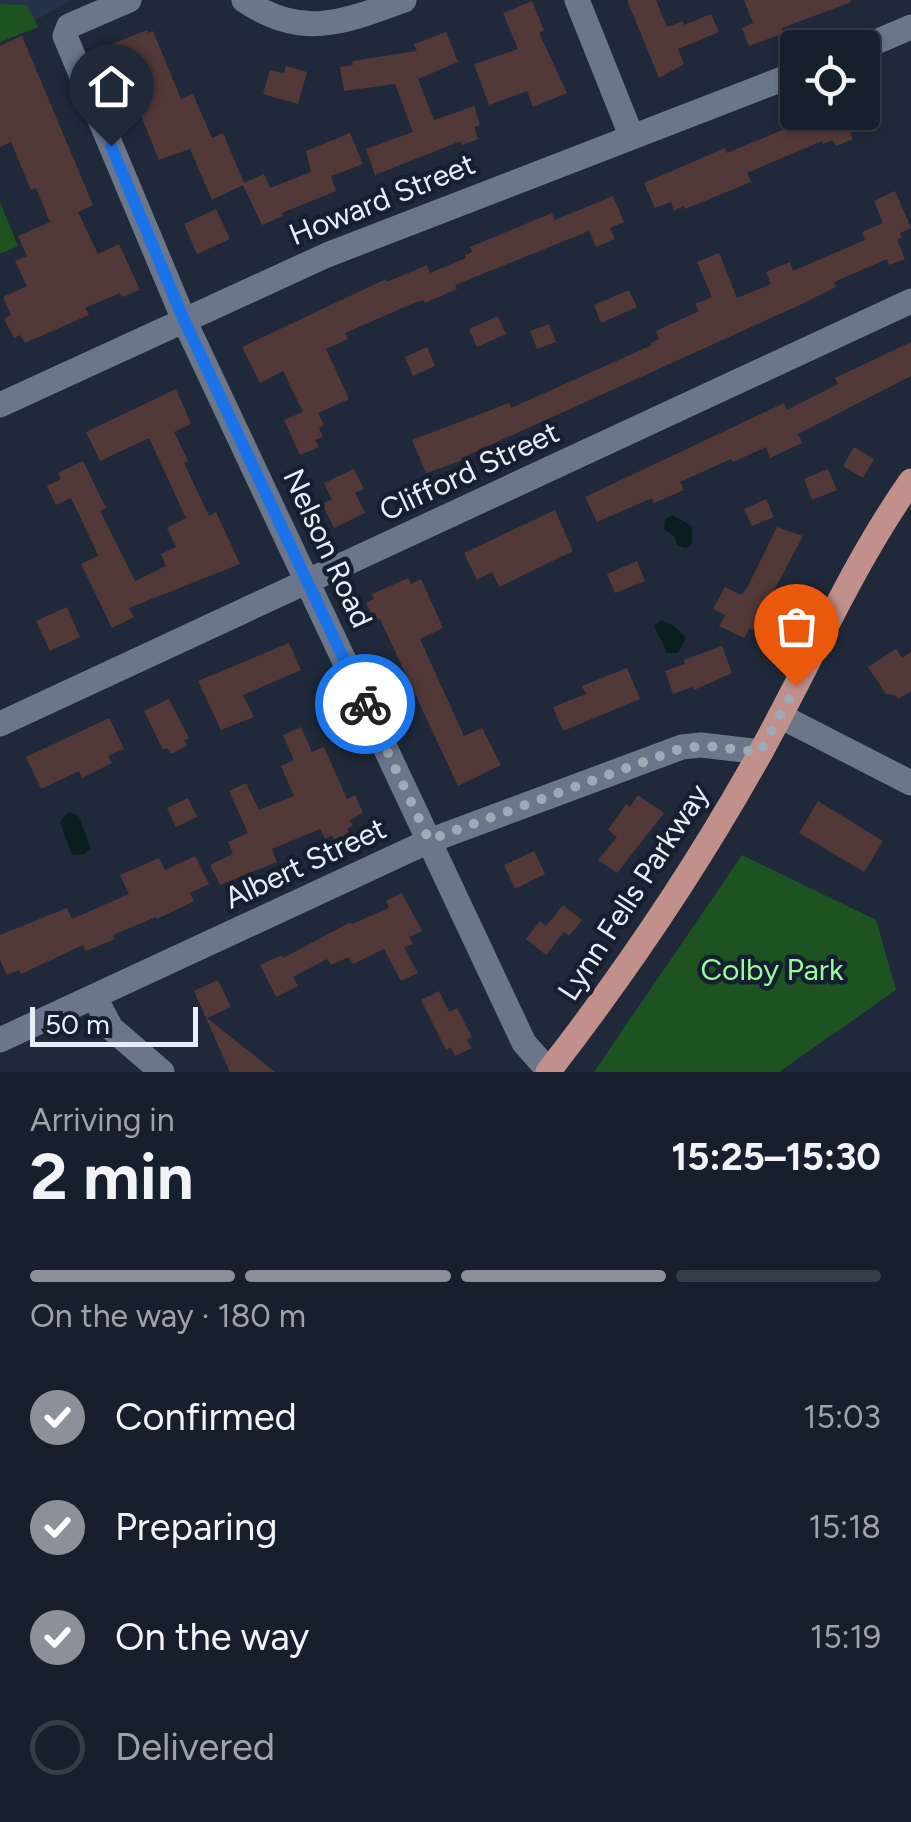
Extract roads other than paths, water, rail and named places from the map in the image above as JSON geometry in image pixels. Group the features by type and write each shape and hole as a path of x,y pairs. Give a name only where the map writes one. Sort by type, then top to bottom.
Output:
{"main road":[{"name":"Lynn Fells Parkway","path":"549,1071 678,891 780,716 864,554 911,481"}],"street":[{"name":"Nelson Road","path":"129,0 69,26 65,36 184,320 524,1043 549,1071"},
{"path":"244,0 276,18 310,25 344,22 404,0"},
{"path":"577,0 631,136"},
{"path":"880,41 911,28"},
{"name":"Howard Street","path":"0,406 370,237 780,81"},
{"name":"Clifford Street","path":"0,724 911,301"},
{"path":"780,716 911,783"},
{"name":"Albert Street","path":"0,1040 429,840 682,748 707,746 760,752"},
{"path":"95,998 111,1028 162,1072"}],"park label":[{"name":"Colby Park","path":"772,969"}]}
